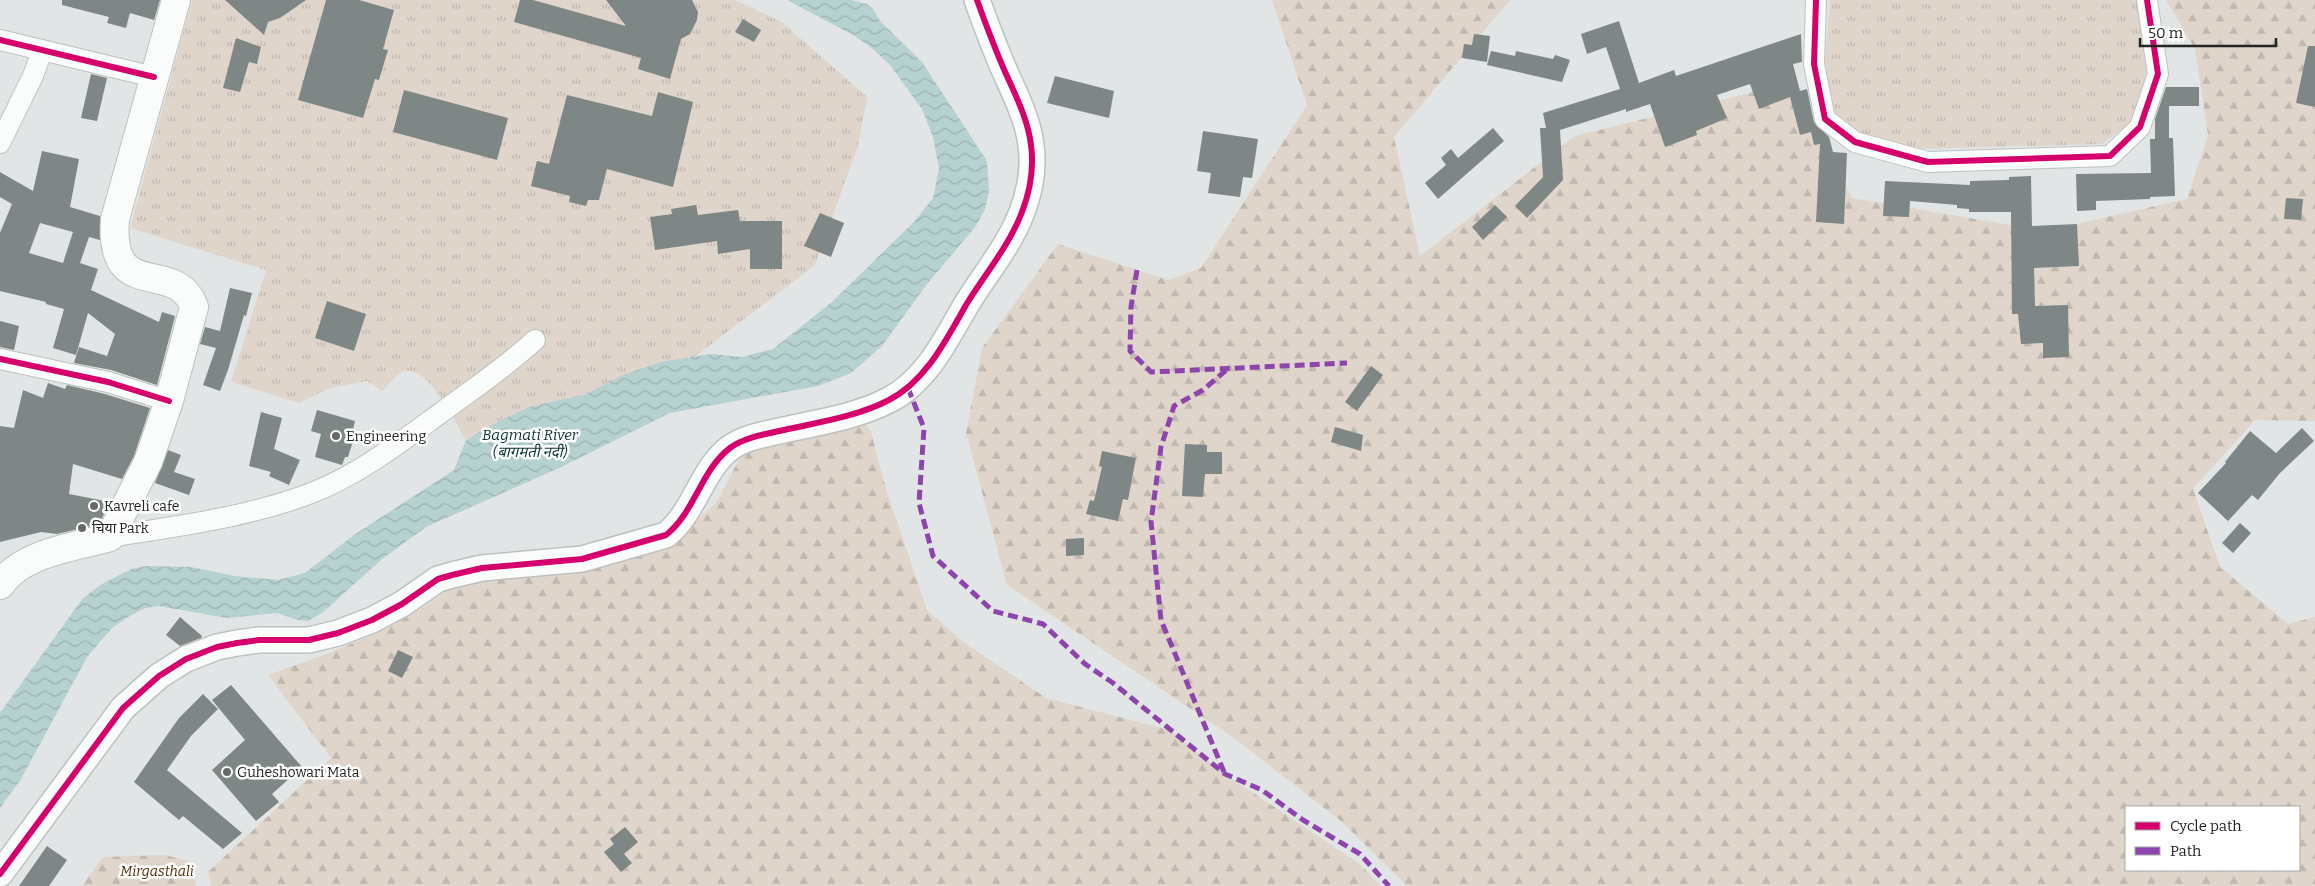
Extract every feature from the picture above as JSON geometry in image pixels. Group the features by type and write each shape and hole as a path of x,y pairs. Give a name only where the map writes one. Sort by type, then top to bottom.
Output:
{"main road":[{"path":"1,580 19,566 42,556 110,537 145,468 169,401 194,307 182,288 141,274 123,265 118,258 114,241 115,219 176,0"}],"street":[{"path":"0,874 124,708 159,676 186,658 217,647 237,643 259,640 309,640 338,633 372,620 402,604 438,579 452,575 482,568 582,559 666,535 676,527 686,514 717,461 731,448 762,435 860,412 889,400 908,388 942,346 1003,250 1022,212 1031,180 1031,144 1020,107 988,33 977,0"},
{"path":"1816,0 1814,64 1824,119 1854,142 1928,162 2110,156 2140,126 2158,74 2147,0"},
{"path":"0,40 42,52 154,77"},
{"path":"0,143 33,76 42,52"},
{"path":"110,537 186,525 266,507 331,484 405,440 507,365 535,340"},
{"path":"0,359 108,382 169,401"}],"green space":[{"path":"192,0 735,0 782,22 867,97 858,146 815,265 693,358 661,362 586,394 529,407 466,440 448,408 430,384 421,376 411,371 399,373 382,391 367,381 330,388 299,403 231,382 266,270 130,228"},
{"path":"1272,0 1510,0 1394,137 1420,256 1575,136 1782,85 1852,198 2045,231 2187,199 2208,135 2195,49 2166,0 2315,0 2315,421 2255,420 2193,489 2220,567 2288,624 2315,617 2315,886 1407,886 1342,822 1234,738 1007,585 966,433 982,348 1058,244 1168,280 1201,268 1307,105"},
{"path":"1830,0 2139,0 2146,34 2147,81 2132,122 2102,144 1916,149 1849,131 1833,111 1825,60"},
{"path":"866,424 871,432 886,489 927,610 962,641 1046,698 1169,730 1225,774 1361,865 1380,886 211,886 208,872 331,758 268,675 341,648 389,627 433,601 454,585 671,543 716,503 742,454 775,442"},
{"name":"Mirgasthali","path":"164,855 189,861 196,886 82,886 103,857"}],"water":[{"name":"Bagmati River (बागमती नदी)","path":"787,0 851,0 867,4 873,9 880,21 922,62 987,161 989,191 985,209 976,226 927,284 882,346 851,373 818,386 670,413 559,468 426,527 381,560 322,613 308,621 297,620 278,613 227,618 159,606 145,608 113,627 87,657 21,779 0,808 0,713 83,598 102,584 131,569 146,566 191,567 235,576 278,580 305,573 354,535 454,470 466,440 501,420 529,407 586,394 623,375 661,362 711,354 742,357 773,349 832,302 914,222 933,198 939,169 933,137 922,109 890,65 873,49 853,35"}],"building":[{"path":"62,0 160,0 154,20 130,13 126,28 107,23 109,17 62,5"},
{"path":"225,0 306,0 280,18 268,22 264,35"},
{"path":"326,0 359,0 394,10 383,49 388,50 379,80 375,79 363,118 298,100"},
{"path":"520,0 533,0 626,26 606,0 692,0 698,12 697,20 690,34 681,39 670,79 638,69 641,58 514,22"},
{"path":"743,19 761,30 754,42 735,32"},
{"path":"1619,21 1639,83 1674,70 1676,76 1801,34 1802,62 1793,64 1800,91 1807,89 1814,122 1829,137 1833,152 1847,153 1844,224 1816,222 1820,144 1814,145 1811,132 1800,135 1790,97 1759,109 1750,84 1717,95 1727,118 1696,131 1697,135 1665,147 1650,104 1626,112 1626,109 1560,130 1563,180 1527,218 1515,206 1543,177 1540,128 1546,128 1543,113 1620,89 1606,47 1587,54 1581,34"},
{"path":"1474,34 1490,36 1487,62 1462,58 1464,44 1472,45"},
{"path":"236,38 261,47 257,64 249,62 240,92 223,88"},
{"path":"2308,46 2315,46 2315,107 2296,103"},
{"path":"1491,51 1515,56 1516,51 1553,59 1555,55 1570,60 1562,82 1487,65"},
{"path":"91,74 107,78 97,121 81,118"},
{"path":"1055,76 1114,91 1109,118 1047,103"},
{"path":"2166,87 2199,87 2199,106 2169,106 2169,138 2173,138 2175,196 2096,201 2096,210 2077,211 2076,174 2151,173 2150,139 2155,139 2155,119"},
{"path":"404,90 508,118 497,160 393,132"},
{"path":"658,92 693,102 673,187 607,169 599,200 588,200 586,206 569,202 570,196 531,186 537,161 549,164 567,95 652,116"},
{"path":"1493,128 1504,141 1438,199 1425,183 1446,165 1441,158 1451,149 1458,158"},
{"path":"1203,131 1258,139 1252,178 1243,177 1240,197 1208,193 1211,173 1197,171"},
{"path":"42,151 79,159 70,207 100,216 100,240 89,237 80,263 98,269 91,290 159,322 162,312 175,316 157,385 111,370 74,363 79,347 107,356 115,334 88,313 76,355 53,348 64,309 46,304 46,302 0,291 0,233 12,204 0,197 0,172 33,191","holes":["40,223 73,232 63,263 29,253"]},
{"path":"2031,176 2032,226 2077,224 2079,266 2034,268 2035,306 2068,305 2069,357 2043,358 2043,343 2021,344 2018,314 2012,314 2011,212 1969,212 1969,209 1957,208 1957,205 1910,201 1909,217 1883,216 1885,181 1970,185 1970,181 2009,180 2009,177"},
{"path":"2286,198 2303,199 2301,220 2284,219"},
{"path":"696,205 698,215 738,210 740,221 782,221 782,269 750,269 750,249 718,254 717,241 655,250 650,217 672,214 671,209"},
{"path":"1495,205 1507,217 1483,240 1472,227"},
{"path":"820,213 844,223 831,257 804,246"},
{"path":"230,288 252,293 220,391 203,385 216,348 200,344 205,327 220,331"},
{"path":"327,301 366,314 354,351 315,338"},
{"path":"0,321 19,326 14,350 0,347"},
{"path":"1371,366 1383,375 1357,411 1345,402"},
{"path":"48,383 65,389 67,385 105,394 150,408 134,456 122,479 73,464 69,494 110,502 99,524 57,534 41,532 0,542 0,426 14,428 23,390 43,398"},
{"name":"Engineering","path":"317,410 355,421 351,438 354,438 348,457 345,457 342,465 315,457 321,434 311,431"},
{"path":"261,412 282,418 274,449 300,460 289,485 269,476 271,472 249,466"},
{"path":"1335,427 1363,435 1361,451 1331,442"},
{"path":"2302,428 2314,441 2280,473 2258,500 2252,495 2228,521 2198,493 2226,463 2250,431 2276,453"},
{"path":"1185,444 1207,445 1207,452 1222,452 1222,474 1205,474 1203,497 1182,496"},
{"path":"168,450 181,455 174,472 195,479 189,495 155,483"},
{"path":"1102,451 1136,458 1128,500 1123,499 1118,521 1086,514 1090,500 1094,501 1102,467 1099,466"},
{"path":"2240,523 2251,533 2233,553 2222,543"},
{"path":"1084,538 1084,555 1066,556 1066,539"},
{"path":"180,617 202,636 201,638 180,646 166,635"},
{"path":"398,650 413,657 402,678 388,671"},
{"path":"231,685 302,767 272,794 279,802 256,821 212,770 245,740 212,700"},
{"path":"203,694 218,709 191,736 167,770 242,833 223,849 183,816 179,820 134,782 179,718"},
{"path":"625,827 638,842 624,854 632,863 621,872 604,852 614,844 610,839"},
{"path":"47,846 67,860 49,886 19,886"}],"marked path":[{"path":"1137,270 1131,307 1130,351 1151,372 1347,363"},
{"path":"1224,772 1161,620 1151,522 1161,447 1174,406 1203,390 1230,367"},
{"path":"908,388 924,428 919,503 933,556 993,611 1043,624 1085,664 1113,683 1225,774 1262,790 1303,820 1360,854 1389,886"}],"cycle path":[{"path":"0,874 123,708 159,676 186,659 217,647 237,643 259,640 309,640 338,633 372,620 402,604 438,579 452,575 482,568 582,559 666,535 684,515 720,457 736,444 756,436 864,411 889,400 914,382 943,345 966,305 1010,237 1025,204 1031,179 1032,153 1027,126 977,0"},
{"path":"1816,0 1814,64 1825,119 1855,142 1928,162 2110,156 2140,127 2158,74 2147,0"},
{"path":"0,40 154,77"},
{"path":"0,359 108,382 169,401"}],"place":[{"name":"Engineering","path":"336,436"},
{"name":"Kavreli cafe","path":"94,506"},
{"name":"चिया Park","path":"82,528"},
{"name":"Guheshowari Mata","path":"227,772"}]}
